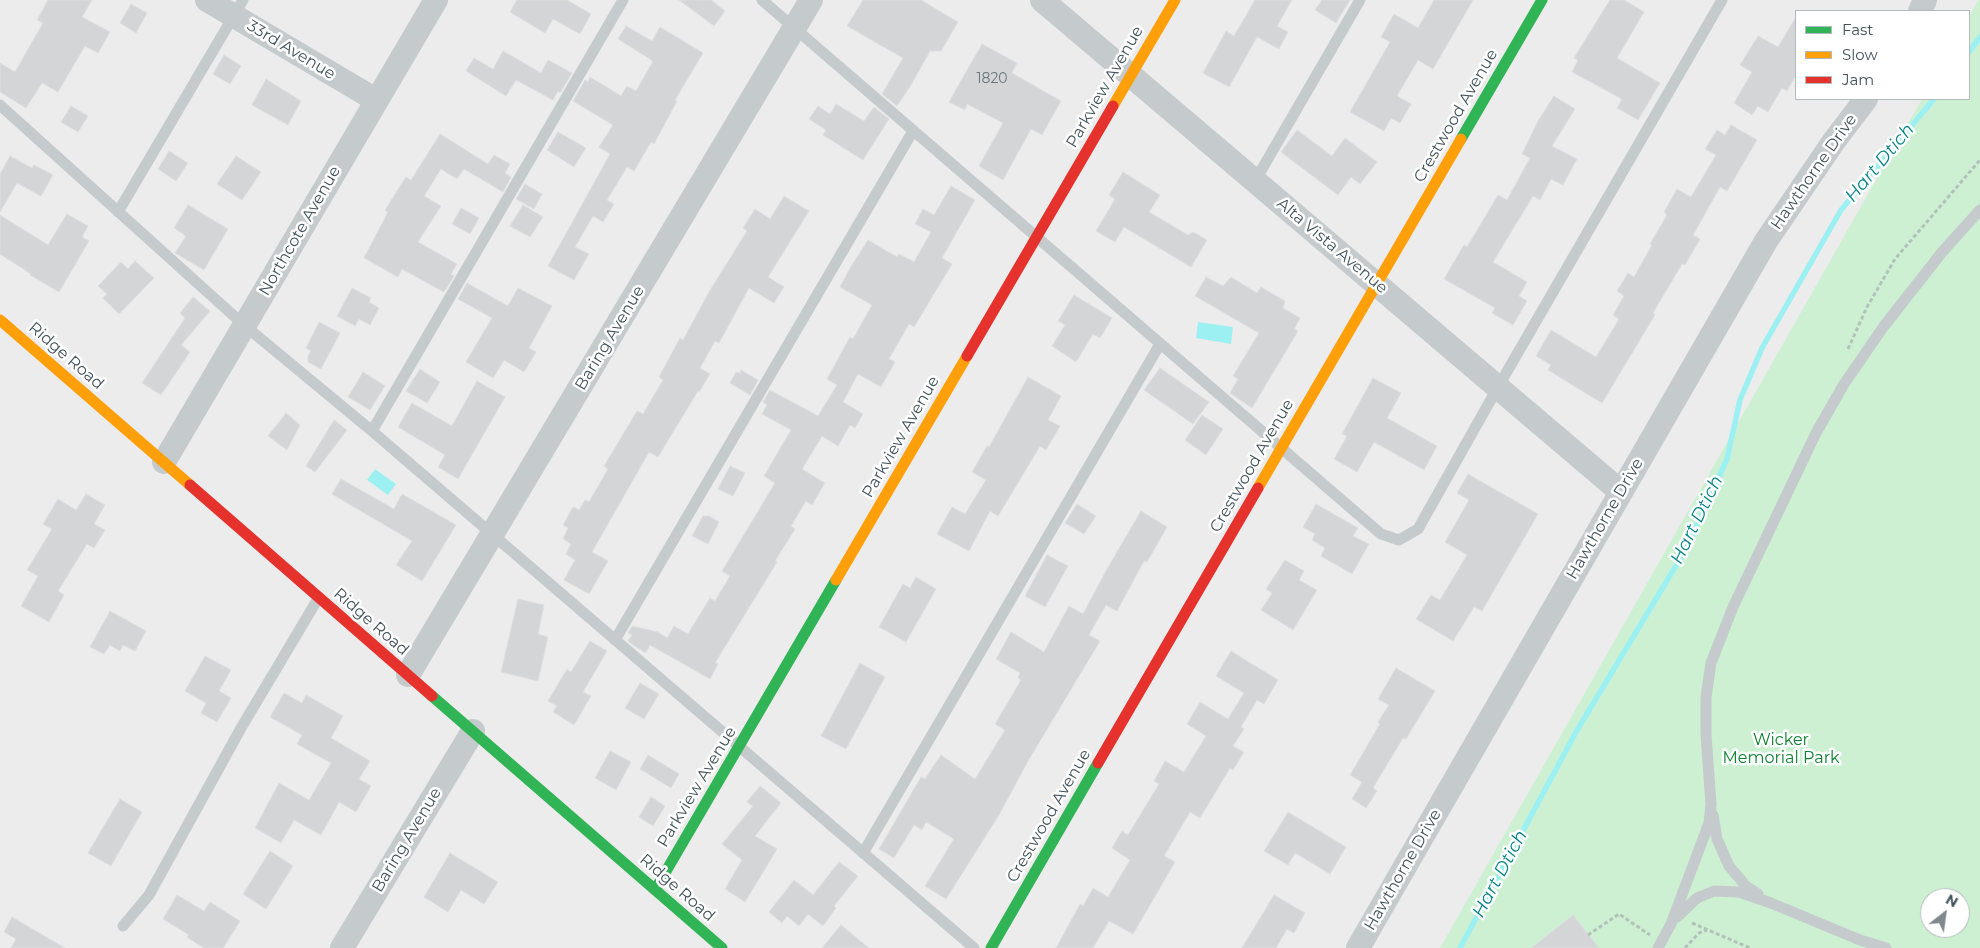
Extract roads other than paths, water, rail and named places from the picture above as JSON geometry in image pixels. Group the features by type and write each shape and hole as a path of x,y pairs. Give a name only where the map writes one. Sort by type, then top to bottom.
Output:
{"street":[{"name":"33rd Avenue","path":"207,0 238,8 376,100"},
{"name":"Northcote Avenue","path":"164,462 436,0"},
{"name":"Baring Avenue","path":"408,675 811,0"},
{"name":"Alta Vista Avenue","path":"1042,0 1621,492"},
{"name":"Parkview Avenue","path":"655,890 1175,0"},
{"name":"Crestwood Avenue","path":"991,948 1542,0"},
{"name":"Hawthorne Drive","path":"1358,948 1766,241 1834,140 1865,100"},
{"name":"Ridge Road","path":"0,320 722,948"},
{"name":"Baring Avenue","path":"342,948 473,731"}],"lane":[{"path":"372,431 623,0"},
{"path":"762,0 1381,534 1399,540 1418,528 1722,0"},
{"path":"1255,181 1360,0"},
{"path":"118,212 238,8"},
{"path":"0,105 244,325 372,431 974,948"},
{"path":"615,640 914,131"},
{"path":"1771,903 1746,886 1729,866 1717,839 1711,805 1706,734 1706,697 1711,663 1733,607 1816,433 1844,384 1884,326 1943,251 1980,210"},
{"path":"863,853 1160,344"},
{"path":"123,926 149,895 241,728 318,597"},
{"path":"1659,945 1674,920 1709,823 1711,805"},
{"path":"1674,920 1697,898 1714,891 1739,892 1771,903 1860,940 1886,948"}],"water":[{"path":"1198,322 1233,327 1231,344 1196,338"},
{"path":"375,469 396,484 388,495 367,480"}],"waterway":[{"name":"Hart Dtich","path":"1970,51 1980,37"},
{"name":"Hart Dtich","path":"1460,948 1576,732 1686,549 1727,459 1740,400 1762,348 1841,210 1933,100"}],"park label":[{"name":"Wicker Memorial Park","path":"1781,749"}]}
